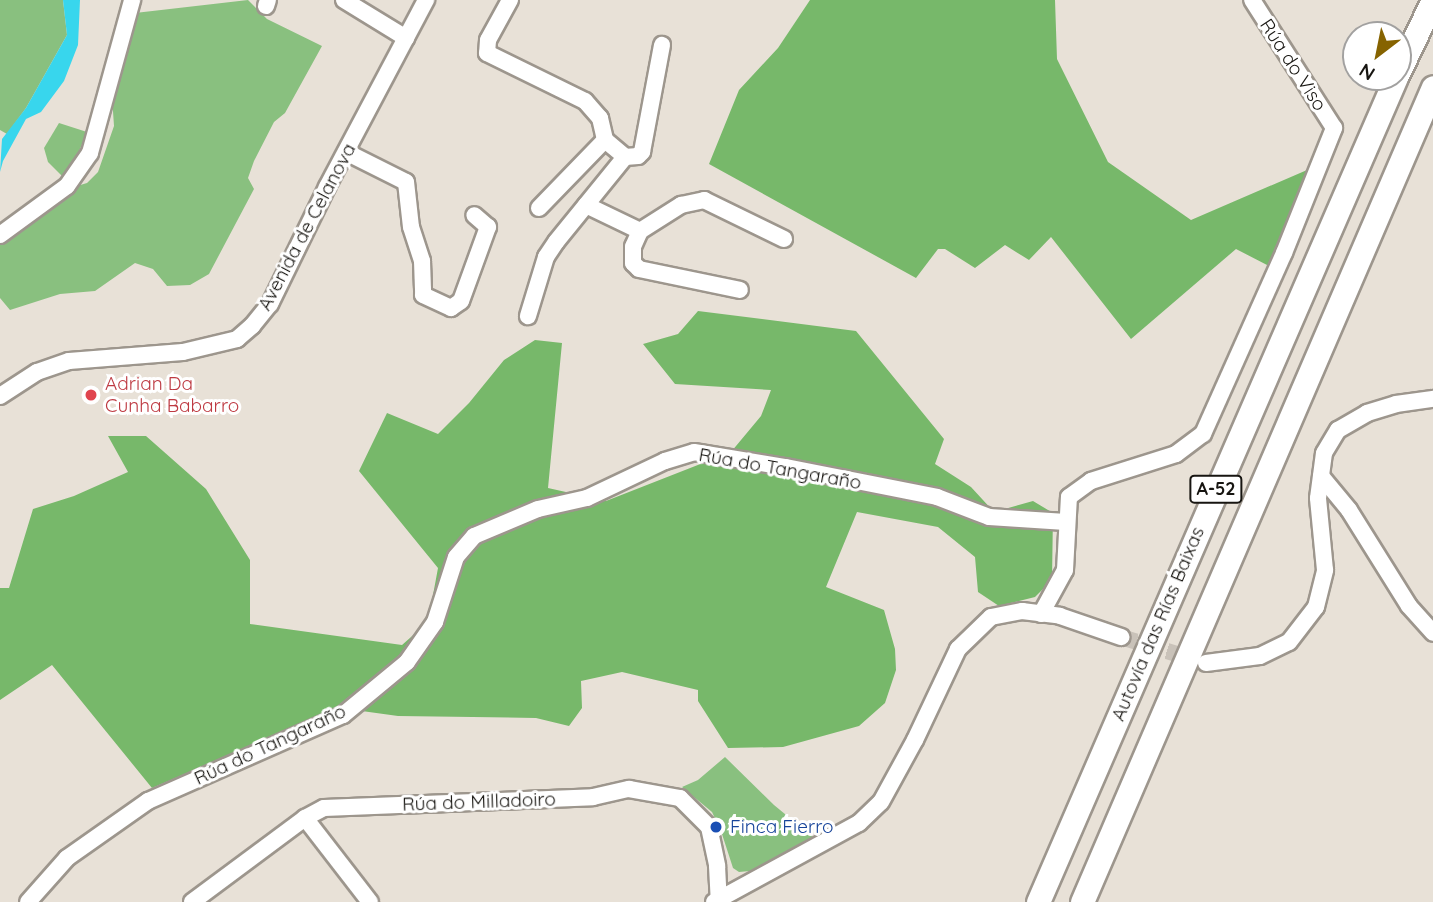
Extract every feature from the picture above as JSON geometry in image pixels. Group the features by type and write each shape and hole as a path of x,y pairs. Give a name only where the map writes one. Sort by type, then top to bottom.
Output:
{"highway":[{"name":"Autovía das Rías Baixas","path":"1412,44 1433,0"},
{"name":"Autovía das Rías Baixas","path":"1082,902 1433,87"},
{"name":"Autovía das Rías Baixas","path":"1038,902 1390,91"}],"street":[{"path":"0,235 67,186 90,153 132,0"},
{"path":"344,0 406,38"},
{"name":"Avenida de Celanova","path":"0,396 37,372 69,361 183,352 237,339 253,326 270,304 426,0"},
{"path":"510,0 488,40 487,53 585,101 600,118 605,140 625,157 638,156 642,152 662,45"},
{"name":"Rúa do Viso","path":"1066,522 1069,498 1091,481 1176,454 1203,434 1284,253 1334,128 1252,0"},
{"path":"539,208 605,140"},
{"path":"346,152 406,182 411,227 422,261 423,295 451,308 461,301 488,227 474,215"},
{"path":"528,316 546,257 625,157"},
{"path":"740,290 639,269 633,262 633,247 640,231 681,205 704,201 784,239"},
{"path":"586,205 640,231"},
{"path":"1206,663 1260,656 1289,642 1316,607 1325,570 1318,498 1324,453 1338,430 1349,421 1396,404 1433,399"},
{"name":"Rúa do Tangaraño","path":"28,902 67,858 148,801 343,715 407,662 435,622 456,557 474,536 538,509 587,498 665,461 694,452 937,497 989,517 1066,522"},
{"path":"1321,476 1349,510 1409,606 1433,633"},
{"path":"1041,614 1065,569 1066,522"},
{"path":"716,901 859,823 886,792 915,740 958,649 992,617 1022,611 1060,616 1121,638"},
{"name":"Rúa do Milladoiro","path":"192,902 304,818 324,808 593,797 629,789 680,798 709,827 717,866 716,901"},
{"path":"304,818 370,902"}],"green space":[{"path":"0,0 63,0 67,35 26,108 7,134 0,130"},
{"path":"248,0 267,19 322,46 285,113 274,122 254,161 248,178 254,189 209,274 190,285 167,286 153,269 135,263 95,291 60,294 10,310 0,298 0,243 77,186 87,183 98,172 114,126 112,97 135,13"},
{"path":"810,0 1055,0 1057,59 1108,162 1191,220 1314,167 1269,266 1236,249 1131,339 1051,237 1029,260 1005,245 975,268 945,249 938,249 916,278 709,164 739,90 778,48"},
{"path":"59,123 87,132 75,161 63,177 48,162 44,148"},
{"path":"698,311 856,331 944,439 935,464 971,487 994,512 1033,501 1053,513 1052,580 1035,597 999,606 978,592 975,557 938,527 857,512 826,587 884,610 895,649 896,670 885,703 859,726 783,747 728,748 698,701 698,690 622,672 581,681 582,708 569,726 536,718 398,716 340,708 152,788 52,665 0,700 0,588 9,588 33,509 74,496 128,472 108,436 146,436 206,489 250,560 250,624 402,645 428,622 438,568 359,471 387,413 438,434 469,403 504,360 535,340 562,343 548,488 606,501 731,452 761,416 771,390 675,384 643,344 678,334"},
{"path":"725,757 774,805 814,838 750,871 739,872 733,868 712,812 682,787 698,780"}],"water":[{"path":"63,0 80,0 78,45 64,81 41,112 26,119 3,161 0,172 2,139 26,108 67,35"}],"tunnel":[{"path":"1121,637 1206,663"}],"place":[{"name":"Adrian Da Cunha Babarro","path":"91,395"},
{"name":"Finca Fierro","path":"716,827"}]}
